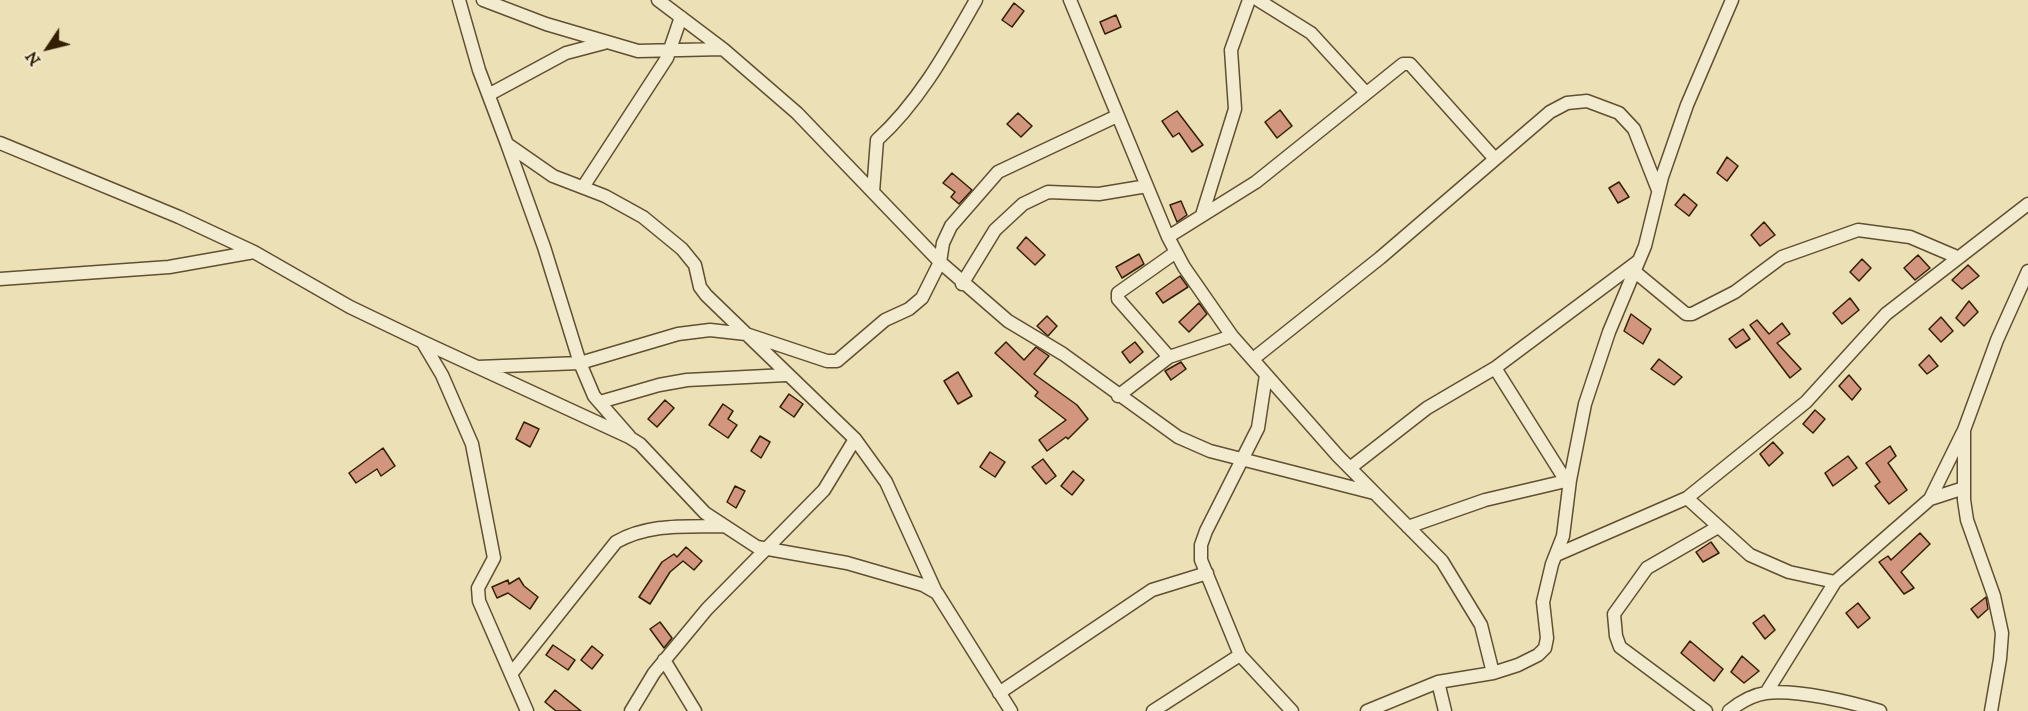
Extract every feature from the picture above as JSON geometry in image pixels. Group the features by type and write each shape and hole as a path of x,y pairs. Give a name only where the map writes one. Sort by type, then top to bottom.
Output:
{"street":[{"path":"459,0 479,70 490,94 544,247 580,363 600,402 629,437"},
{"path":"483,0 546,24 638,51 723,49"},
{"path":"658,0 723,49 797,113 962,284 1008,321 1063,354 1118,396 1178,437 1210,451 1374,493"},
{"path":"873,192 877,140 899,118 939,65 976,0"},
{"path":"1070,0 1168,237 1207,302 1232,336 1350,468 1442,561 1481,624 1493,673"},
{"path":"1202,215 1234,109 1231,50 1250,0"},
{"path":"1258,0 1311,33 1366,93"},
{"path":"1367,711 1438,682 1493,673 1518,665 1538,655 1545,648 1547,638 1543,602 1563,536 1568,480 1585,404 1609,332 1636,266 1687,105 1732,0"},
{"path":"582,187 671,51 681,17"},
{"path":"490,94 566,53 605,43"},
{"path":"1168,237 1256,182 1395,69 1410,64 1495,159"},
{"path":"1253,359 1380,258 1550,112 1567,103 1587,101 1619,113 1634,129 1658,191"},
{"path":"474,367 580,363 678,334 710,330 746,334 828,361 837,361 885,320 909,309 922,298 940,262 943,243 951,226 998,172 1117,116"},
{"path":"0,143 179,217 254,252 350,306 474,367 629,437 640,444 705,513 757,547 847,563 923,585 937,593"},
{"path":"507,144 553,176 582,187 643,218 682,249 695,266 702,290 786,375 855,439 886,482 937,593 1011,711"},
{"path":"962,284 995,230 1023,204 1048,192 1099,194 1147,186"},
{"path":"1556,555 1687,498 1806,402 1886,314 2028,204"},
{"path":"1636,266 1686,314 1692,314 1734,292 1782,257 1858,230 1910,237 1957,257"},
{"path":"0,279 169,267 254,252"},
{"path":"1169,357 1118,299 1118,293 1176,252"},
{"path":"1350,468 1427,408 1495,368 1636,266"},
{"path":"1766,693 1835,582 1930,499 1964,430 1993,350 2028,271"},
{"path":"1118,396 1169,357 1232,336"},
{"path":"423,342 442,375 472,444 494,558 478,588 479,601 524,710"},
{"path":"1495,368 1568,480"},
{"path":"600,402 659,385 687,380 786,375"},
{"path":"1266,375 1258,428 1203,538 1201,560 1240,655 1292,711"},
{"path":"1964,430 1964,488 1967,520 1994,596 2001,633 2000,660 1991,711"},
{"path":"631,711 664,660 707,609 824,490 855,439"},
{"path":"1408,527 1485,500 1568,480"},
{"path":"1930,499 1964,488"},
{"path":"1687,498 1750,555 1789,572 1835,582"},
{"path":"510,674 616,542 632,533 658,527 723,526"},
{"path":"1706,711 1620,647 1616,636 1614,614 1647,568 1718,527"},
{"path":"999,693 1152,590 1207,573"},
{"path":"1153,711 1240,655"},
{"path":"664,660 694,711"},
{"path":"1438,682 1445,711"},
{"path":"1729,711 1741,701 1766,693 1850,702 1880,711"}],"building":[{"path":"1014,3 1024,11 1012,27 1002,20"},
{"path":"1116,15 1121,27 1105,34 1100,22"},
{"path":"1280,110 1292,126 1277,138 1265,122"},
{"path":"1177,111 1203,145 1192,152 1179,133 1173,137 1162,121"},
{"path":"1018,113 1032,126 1021,137 1007,124"},
{"path":"1727,157 1738,166 1727,181 1717,173"},
{"path":"952,173 972,190 959,204 951,197 955,192 943,183"},
{"path":"1619,182 1629,197 1618,203 1609,188"},
{"path":"1684,194 1697,205 1689,216 1675,205"},
{"path":"1181,201 1187,215 1177,222 1170,205"},
{"path":"1764,222 1775,235 1760,246 1751,235"},
{"path":"1026,237 1045,255 1035,265 1017,248"},
{"path":"1139,254 1144,264 1122,278 1116,267"},
{"path":"1918,255 1930,268 1915,280 1904,268"},
{"path":"1862,259 1871,268 1859,281 1850,272"},
{"path":"1968,265 1979,276 1962,289 1952,280"},
{"path":"1180,276 1188,287 1163,303 1156,293"},
{"path":"1850,298 1859,310 1842,324 1833,313"},
{"path":"1969,301 1978,312 1964,326 1956,318"},
{"path":"1199,303 1207,314 1189,332 1179,322"},
{"path":"1631,314 1651,329 1643,344 1624,331"},
{"path":"1047,316 1057,326 1048,336 1037,326"},
{"path":"1941,317 1953,331 1941,342 1929,329"},
{"path":"1757,320 1769,334 1782,323 1790,334 1777,343 1801,369 1790,378 1750,325"},
{"path":"1743,329 1750,339 1736,348 1729,339"},
{"path":"1006,342 1024,360 1036,347 1049,356 1034,374 1077,405 1088,419 1068,439 1066,437 1047,451 1039,440 1066,420 1035,396 1038,392 995,353"},
{"path":"1135,342 1143,352 1130,363 1122,352"},
{"path":"1929,355 1938,366 1927,374 1919,365"},
{"path":"1659,359 1682,377 1674,385 1651,369"},
{"path":"1181,362 1186,369 1171,380 1165,371"},
{"path":"958,372 972,396 958,404 944,381"},
{"path":"1849,375 1861,389 1852,400 1839,386"},
{"path":"789,394 803,404 794,417 780,407"},
{"path":"665,400 674,408 657,427 648,419"},
{"path":"723,404 733,411 728,419 737,425 728,438 709,425"},
{"path":"1815,410 1825,419 1813,433 1803,424"},
{"path":"524,422 539,429 530,447 516,439"},
{"path":"760,436 770,442 761,458 751,451"},
{"path":"1773,442 1783,453 1769,466 1760,454"},
{"path":"1890,446 1896,456 1888,463 1907,490 1889,504 1875,486 1880,482 1866,463"},
{"path":"383,448 395,466 381,476 377,469 356,483 349,473"},
{"path":"990,452 1005,462 995,477 980,467"},
{"path":"1848,456 1857,468 1833,486 1825,473"},
{"path":"1043,459 1056,476 1046,484 1032,467"},
{"path":"1073,471 1084,480 1072,495 1061,486"},
{"path":"735,486 745,491 736,508 727,502"},
{"path":"1920,533 1930,544 1901,572 1914,588 1904,594 1879,562 1888,556 1891,560"},
{"path":"1711,542 1719,553 1703,562 1696,552"},
{"path":"686,547 702,561 694,570 683,561 670,572 650,604 639,597 662,562 674,554 677,557"},
{"path":"519,578 524,586 538,597 530,609 508,593 497,598 492,587 508,580 509,584"},
{"path":"1986,597 1988,609 1978,618 1971,609"},
{"path":"1858,603 1870,618 1858,628 1846,613"},
{"path":"1764,615 1775,630 1765,639 1753,623"},
{"path":"660,622 672,638 664,648 650,629"},
{"path":"1690,641 1723,669 1714,681 1681,653"},
{"path":"553,645 575,660 568,670 546,655"},
{"path":"592,646 603,655 592,669 581,660"},
{"path":"1742,656 1759,671 1744,683 1731,672"},
{"path":"555,690 581,711 556,711 545,702"}]}
